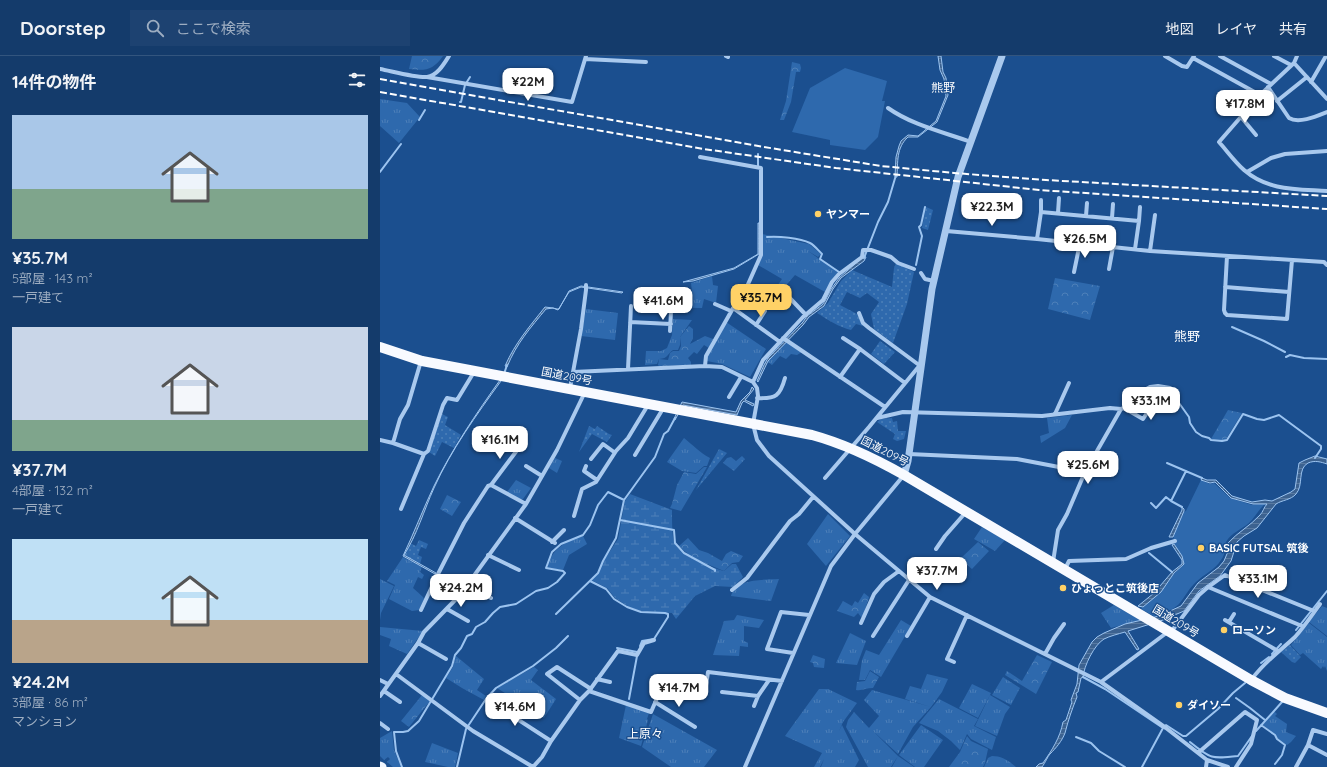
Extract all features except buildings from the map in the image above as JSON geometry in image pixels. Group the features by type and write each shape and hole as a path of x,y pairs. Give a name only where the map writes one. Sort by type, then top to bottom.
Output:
{"highway":[{"name":"国道209号","path":"380,347 422,361 812,435 851,448 904,475 1251,680 1285,698 1327,713"}],"street":[{"path":"427,77 437,72 449,56"},
{"path":"745,767 831,566 855,534 904,475 909,454 934,281 958,174 1002,56"},
{"path":"1165,56 1182,66 1187,67 1194,57 1260,95"},
{"path":"1220,56 1269,86 1277,101 1292,120 1311,118 1327,112"},
{"path":"1274,56 1292,64 1307,77 1327,99"},
{"path":"1297,56 1292,64 1260,95 1219,142 1244,170 1264,182 1279,188 1327,191"},
{"path":"1312,82 1326,56"},
{"path":"380,69 572,102 585,58 646,62"},
{"path":"1277,101 1307,77"},
{"path":"888,108 900,117 970,142"},
{"path":"1241,117 1256,135"},
{"path":"1248,172 1271,158 1285,154 1327,151"},
{"path":"700,157 761,168 761,255 742,295 706,356 705,366"},
{"path":"1058,213 1059,198"},
{"path":"1037,239 1041,200"},
{"path":"1086,216 1087,203"},
{"path":"1112,218 1113,204"},
{"path":"1135,249 1140,207"},
{"path":"1040,212 1138,221"},
{"path":"1150,251 1155,215"},
{"path":"946,231 1150,251 1324,262 1327,265"},
{"path":"1074,272 1080,243"},
{"path":"1109,270 1113,247"},
{"path":"753,382 762,360 806,315 823,300 832,282 839,274 862,257 864,250 871,250 891,257 898,263 914,269"},
{"path":"1227,256 1225,313 1227,315 1287,319 1292,260"},
{"path":"921,274 925,279 934,281"},
{"path":"570,389 581,329 586,285"},
{"path":"1225,287 1289,292"},
{"path":"785,292 806,315"},
{"path":"742,295 765,311 756,324"},
{"path":"716,304 732,310 756,324 885,407"},
{"path":"628,369 631,306"},
{"path":"670,331 671,311"},
{"path":"859,313 863,323 921,365"},
{"path":"630,322 671,324"},
{"path":"843,338 905,383"},
{"path":"840,377 860,349"},
{"path":"393,443 400,419 408,405 422,361"},
{"path":"825,478 921,365"},
{"path":"573,372 705,366 722,368 753,382 757,388 758,398 753,424 757,440 769,456 813,497 909,580 930,597 1101,682 1166,728 1207,760 1228,767"},
{"path":"401,509 424,454 428,451 443,405 447,398 457,400 474,371"},
{"path":"729,397 741,377"},
{"path":"758,398 773,398 779,394 785,378"},
{"path":"1055,414 1069,383"},
{"path":"1053,563 1058,530 1086,472 1123,408 1142,391 1150,387 1170,388"},
{"path":"877,418 904,412 1031,416 1123,408 1143,419 1164,387"},
{"path":"380,696 418,643 424,632 460,595 526,504 557,450 585,392"},
{"path":"574,516 582,489 597,480 614,452 628,438 648,404"},
{"path":"635,454 664,407"},
{"path":"380,440 424,454"},
{"path":"592,459 603,444 614,452"},
{"path":"421,610 464,523 488,486 491,485 521,445"},
{"path":"909,454 1017,459 1086,472"},
{"path":"526,466 542,476"},
{"path":"586,466 584,471 597,480"},
{"path":"491,485 526,504"},
{"path":"732,590 747,578 790,521 799,514 813,497"},
{"path":"936,549 945,536 967,512"},
{"path":"515,518 554,542 564,530"},
{"path":"1064,569 1069,561 1126,559 1151,548 1175,541"},
{"path":"488,555 519,570"},
{"path":"861,623 874,594 884,582 899,571"},
{"path":"1101,682 1170,632 1188,608 1208,587 1225,575 1314,611"},
{"path":"873,636 909,580"},
{"path":"467,585 491,598"},
{"path":"1208,587 1302,626"},
{"path":"907,636 930,597"},
{"path":"1251,680 1278,651 1295,636 1320,604"},
{"path":"447,609 468,621"},
{"path":"793,653 767,649 781,612 809,615"},
{"path":"1234,614 1227,621 1278,651"},
{"path":"954,662 947,659 967,615"},
{"path":"1045,654 1064,624"},
{"path":"396,674 473,730 533,767 542,757 551,741 580,700 590,690 618,651 637,655 644,643 654,640"},
{"path":"418,643 446,659"},
{"path":"580,700 547,674 557,667 590,690 651,712 665,680 706,686 708,672 782,681"},
{"path":"380,680 388,684"},
{"path":"597,680 610,682"},
{"path":"754,706 758,696 770,680"},
{"path":"690,696 692,684"},
{"path":"384,691 400,702"},
{"path":"722,692 758,696"},
{"path":"488,700 551,741"},
{"path":"655,702 695,727"},
{"path":"1198,753 1244,712 1257,720 1250,744 1236,767"},
{"path":"380,724 388,729"},
{"path":"1296,767 1308,745 1313,730 1327,734"},
{"path":"1308,745 1327,755"},
{"path":"1206,767 1207,760"}],"green space":[{"path":"412,56 443,56 432,67 420,70 409,69"},
{"path":"792,62 800,64 801,68 800,72 796,72 791,102 784,120 780,120 786,101"},
{"path":"845,68 887,81 882,101 885,101 878,137 865,150 830,145 830,140 792,132 810,88"},
{"path":"380,99 407,103 420,117 399,143 380,126"},
{"path":"926,207 933,210 928,230 922,228"},
{"path":"762,234 809,244 821,254 818,257 808,251 838,272 825,292 795,275 775,298 771,295 782,279 758,265"},
{"path":"896,263 914,272 907,304 893,343 874,329 871,314 879,302 867,293 860,298 847,292 840,305 857,314 863,326 856,324 851,330 847,329 829,321 817,313 828,303 841,281 852,270 892,287"},
{"path":"712,276 713,285 718,286 716,303 704,299 702,308 644,307 644,300 692,299 693,301 691,283"},
{"path":"1055,278 1100,286 1090,320 1048,309"},
{"path":"586,309 618,313 615,340 581,336"},
{"path":"673,319 692,320 680,337 680,345 678,350 673,350 666,357 659,359 657,364 645,365 646,351 661,351 667,348 672,335"},
{"path":"726,322 766,349 750,377 722,364 707,361 707,356"},
{"path":"689,326 693,329 693,338 690,344 705,336 713,339 709,348 704,345 697,354 694,352 688,358 691,365 659,366 659,359 668,360 670,353 673,351 679,351 681,346 680,337"},
{"path":"783,340 802,352 797,355 791,354 786,359 780,356 772,365 765,360"},
{"path":"880,341 895,352 884,364 871,354"},
{"path":"1228,410 1242,413 1226,439 1222,441 1211,439"},
{"path":"442,414 448,417 445,425 461,435 454,448 442,442 435,456 429,452"},
{"path":"1072,415 1065,428 1041,443 1040,436 1049,433 1047,418"},
{"path":"892,418 893,422 897,421 898,431 906,431 904,439 897,441 893,439 895,434 877,422 881,419"},
{"path":"589,426 595,429 597,426 612,435 607,442 592,434 579,452"},
{"path":"684,438 710,458 707,466 704,466 696,473 682,471 667,462"},
{"path":"719,449 727,453 696,490"},
{"path":"742,456 745,459 734,471 723,463 727,458 731,457 736,461"},
{"path":"555,458 562,461 557,473 549,468"},
{"path":"704,467 707,467 681,511 670,508 677,485 684,472 696,474"},
{"path":"516,480 531,488 521,500 507,492"},
{"name":"BASIC FUTSAL 筑後","path":"1201,480 1210,484 1214,483 1230,498 1252,505 1265,504 1249,523 1228,539 1223,558 1213,569 1194,584 1179,604 1171,610 1154,616 1141,609 1161,592 1172,576 1184,564 1173,540 1184,512 1186,511"},
{"path":"630,494 672,510 672,531 674,542 689,557 724,571 732,564 736,564 743,577 733,587 715,586 695,596 676,619 672,613 641,611 629,607 615,598 607,588 591,580 598,574 603,562 618,539 625,501"},
{"path":"447,495 461,502 452,516 440,509"},
{"path":"828,514 850,536 826,566 807,544"},
{"path":"982,527 1005,540 995,551 974,539"},
{"path":"583,536 587,544 569,555 563,570 547,568 552,556 560,547"},
{"path":"688,538 699,550 722,561 726,554 731,551 743,556 739,562 732,563 724,571 700,561 684,551 679,546"},
{"path":"419,540 428,544 426,549 421,547 418,555 422,557 420,564 404,555 410,543 416,546"},
{"path":"978,542 989,551 972,569 960,559"},
{"path":"403,557 422,567 420,572 424,575 422,579 418,577 413,588 424,599 419,610 412,611 389,599 395,585 387,581"},
{"path":"380,579 394,586 381,613 380,620"},
{"path":"779,579 771,601 731,596 738,586 744,583 759,580"},
{"path":"864,593 869,597 863,616 861,617 858,613 854,617 837,611 843,601 852,606 855,601 858,603"},
{"path":"1114,605 1140,620 1111,628 1101,613"},
{"path":"1322,606 1327,608 1327,636 1309,622"},
{"path":"737,615 764,620 759,628 744,626 744,641 748,643 748,647 740,646 739,656 713,655 724,621 734,620"},
{"path":"901,620 911,626 881,677 870,670 865,680 859,680 862,660 866,650 879,655"},
{"path":"1309,623 1327,637 1327,671 1325,666 1321,669 1303,653 1300,655 1291,645"},
{"path":"380,627 423,631 407,654 389,646 391,639 380,635"},
{"path":"850,633 866,641 857,665 836,663"},
{"path":"1290,645 1301,657 1295,663 1281,652"},
{"path":"813,655 825,659 824,668 814,667 813,663 810,662"},
{"path":"1037,655 1052,662 1036,694 1005,675 1007,671 1022,681"},
{"path":"456,656 484,679 477,690 486,696 484,700 446,678 453,667"},
{"path":"534,667 538,670 531,680 556,699 544,718 497,688"},
{"path":"870,671 879,677 873,688 856,690 857,682 865,681"},
{"path":"927,674 948,679 942,692 931,707 905,699 910,686 921,689"},
{"path":"1003,677 1020,688 1011,705 992,695"},
{"path":"972,684 991,693 978,718 959,708"},
{"path":"819,689 828,689 857,703 843,722 839,731 842,725 859,760 855,767 821,767 824,759 820,767 814,767 822,753 785,736"},
{"path":"872,690 931,707 913,727 898,754 872,730 898,756 891,767 868,767 846,727 848,720 854,712 869,728 879,716 864,700"},
{"path":"422,695 430,701 409,727 401,721"},
{"path":"990,695 1010,707 1005,714 997,736 975,726"},
{"path":"939,699 978,719 974,726 996,737 992,750 971,739 967,734 960,750 938,731 919,723"},
{"path":"626,705 649,713 641,746 619,738"},
{"path":"1274,711 1277,714 1275,716 1287,724 1286,732 1296,736 1287,745 1262,724"},
{"path":"653,714 717,750 704,767 671,767 642,747"},
{"path":"921,725 943,740 924,767 915,767 899,755"},
{"path":"392,731 394,750 401,767 393,767 387,762 390,759 388,757 384,760 380,756 380,738"},
{"path":"967,736 971,741 988,749 983,767 949,767 960,752"},
{"path":"432,743 458,753 455,767 425,762"},
{"path":"898,756 914,767 892,767"},
{"path":"992,756 1005,759 1016,767 984,767 988,758"}],"shaded area":[{"path":"938,56 941,56 948,95 937,122 918,137 908,137 904,141 901,146 898,161 897,177 895,177 896,157 901,141 908,135 918,136 936,121 946,96 944,79 940,70"},
{"path":"758,223 759,254 734,269 693,281 683,282 734,268 758,254"},
{"path":"864,256 866,257 864,261 841,278 824,306 809,317 768,361 758,382 757,381 768,358 807,316 822,305 839,278"},
{"path":"581,286 623,292 581,287 569,292 563,302 569,291"},
{"path":"545,307 553,308 546,309 529,329 519,343 507,367 505,366 518,342"},
{"path":"500,380 501,381 462,436"},
{"path":"752,387 754,389 745,400 754,404 753,406 744,401 737,415 683,405 675,420 674,419 682,402 736,412 741,401 750,392"},
{"path":"462,436 446,463 448,460"},
{"path":"1315,456 1327,459 1327,464 1313,462 1308,463 1305,466 1301,473 1300,486 1296,494 1292,498 1276,504 1257,528 1237,542 1231,561 1220,576 1199,591 1184,611 1163,620 1128,631 1139,649 1137,650 1125,632 1111,636 1100,642 1090,656 1085,667 1064,736 1049,755 1042,767 1036,767 1043,763 1058,739 1063,722 1066,720 1072,702 1071,700 1077,684 1079,665 1092,642 1104,633 1125,624 1159,616 1181,606 1198,583 1219,567 1224,561 1229,549 1228,543 1261,514 1267,504 1253,504 1231,498 1215,482 1210,483 1201,480 1202,478 1207,480 1216,480 1232,496 1252,502 1265,500 1272,501 1295,489 1299,463"},
{"path":"446,463 434,488 413,539 404,555 436,573 435,574 403,556 430,495"},
{"path":"1182,507 1184,511 1173,537 1169,537 1182,510"},
{"path":"1174,544 1182,556 1184,564 1174,573 1161,592 1143,607 1138,606 1154,593 1172,572 1182,564 1182,560 1172,545"}],"waterway":[{"path":"460,102 465,85 470,77"},
{"path":"419,120 425,110"},
{"path":"380,172 401,144"},
{"path":"758,154 758,168"},
{"path":"864,258 878,222 888,202 896,175"},
{"path":"916,265 922,236 919,227 921,225 925,207"},
{"path":"767,237 789,238 810,243 822,254 820,259 839,272"},
{"path":"1232,327 1285,352"},
{"path":"1286,357 1290,355 1304,358 1327,359"},
{"path":"504,374 507,365"},
{"path":"1179,403 1189,417 1190,423 1196,432 1211,440 1227,440 1243,414 1264,420 1279,415 1321,446 1321,449 1315,458"},
{"path":"556,614 598,573 616,538 624,500 655,457 664,434 668,431 675,418"},
{"path":"1167,463 1202,478"},
{"path":"1151,503 1156,508 1166,497 1171,501 1186,471"},
{"path":"402,767 396,751 394,732 408,731 419,721 452,666 455,655 461,648 467,636 472,634 476,627 485,622 500,607 516,604 536,591 548,588 557,582 565,573 563,571 546,568 552,552 561,544 583,535 590,525 598,505 608,492 624,500"},
{"path":"1171,501 1182,507"},
{"path":"620,520 674,530 675,543 684,553 715,571"},
{"path":"1149,553 1172,572"},
{"path":"590,581 606,589 614,599 627,607 641,612 668,614 668,617 654,639 642,641 640,646"},
{"path":"1296,630 1327,591"},
{"path":"457,767 466,729 486,699 496,688 533,666 556,648 568,636"},
{"path":"1272,654 1281,644"},
{"path":"617,648 637,652"},
{"path":"629,699 637,656"},
{"path":"1261,663 1269,657"},
{"path":"1083,677 1105,689 1163,728 1142,767"},
{"path":"1166,725 1183,736 1186,736 1218,709 1245,683"},
{"path":"1236,698 1265,720"},
{"path":"1256,731 1282,702"},
{"path":"1261,725 1275,735 1277,739 1285,745 1282,755 1275,764"},
{"path":"1190,742 1207,755 1229,757 1238,756 1252,736"},
{"path":"1076,737 1091,743 1099,751 1125,767"}],"railway":[{"path":"380,79 764,147 881,166 1046,180 1327,196"},
{"path":"380,92 704,149 836,168 1039,190 1327,209"}],"place":[{"name":"ヤンマー","path":"818,214"},
{"name":"BASIC FUTSAL 筑後","path":"1201,548"},
{"name":"ひょっとこ筑後店","path":"1063,588"},
{"name":"ローソン","path":"1224,630"},
{"name":"ダイソー","path":"1179,705"}],"district":[{"name":"熊野","path":"943,88"},
{"name":"熊野","path":"1187,336"},
{"name":"上原々","path":"645,734"}]}
